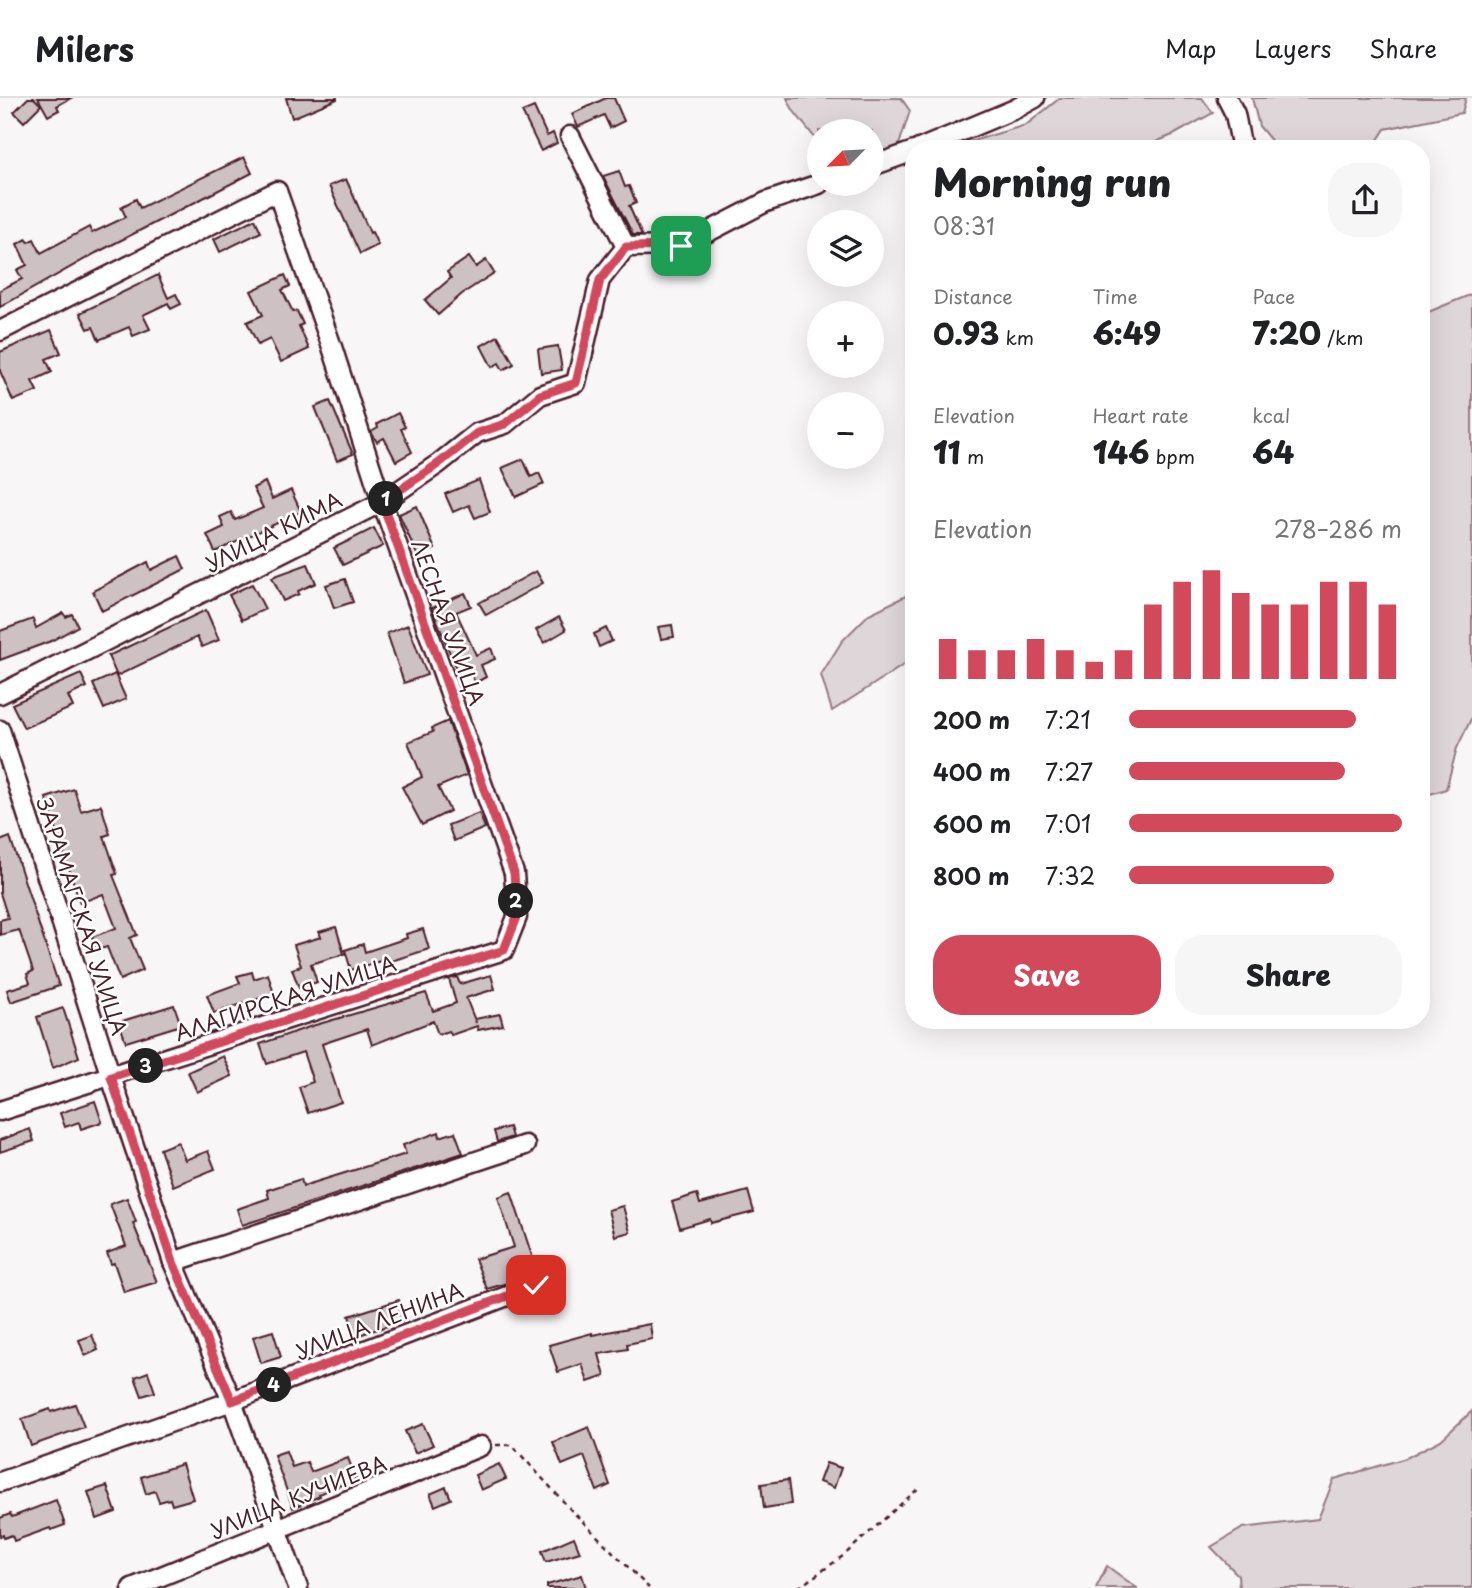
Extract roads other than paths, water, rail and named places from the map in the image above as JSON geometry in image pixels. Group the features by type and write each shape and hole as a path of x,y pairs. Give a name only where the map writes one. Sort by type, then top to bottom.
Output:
{"street":[{"path":"941,140 1035,98"},
{"path":"1227,98 1235,114 1240,140"},
{"path":"570,136 626,247 681,246 766,202 807,188"},
{"path":"884,162 905,154"},
{"name":"ЛЕСНАЯ УЛИЦА","path":"0,331 277,191 332,347 382,502 514,873 517,917 504,950"},
{"name":"УЛИЦА КИМА","path":"0,694 382,502 438,464 477,433 505,424 540,395 576,383 600,280 626,247"},
{"name":"ЗАРАМАГСКАЯ УЛИЦА","path":"0,730 173,1262 232,1401 298,1588"},
{"name":"АЛАГИРСКАЯ УЛИЦА","path":"0,1111 504,950"},
{"path":"173,1262 525,1145"},
{"name":"УЛИЦА ЛЕНИНА","path":"0,1482 232,1401 536,1285"},
{"name":"УЛИЦА КУЧИЕВА","path":"132,1588 481,1446"}]}
